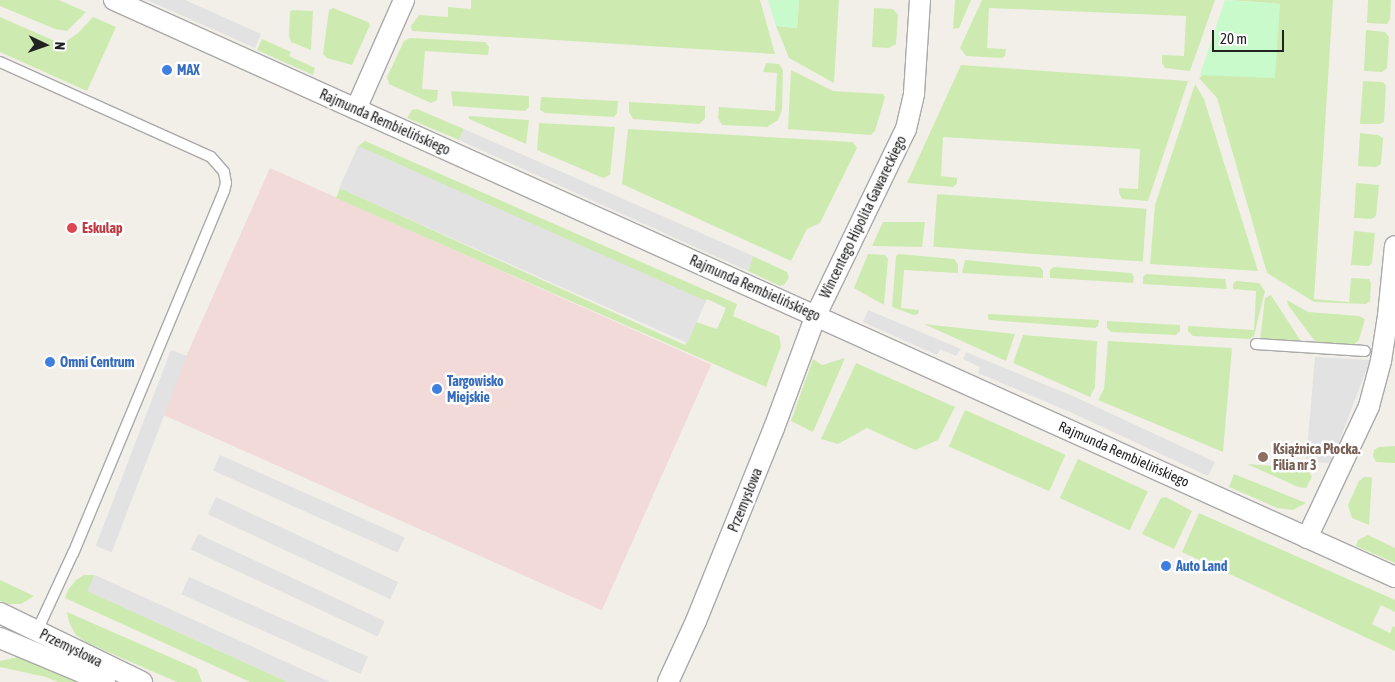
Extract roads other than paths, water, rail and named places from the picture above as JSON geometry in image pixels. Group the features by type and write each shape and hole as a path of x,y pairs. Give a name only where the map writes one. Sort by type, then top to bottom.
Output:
{"street":[{"name":"Rajmunda Rembielińskiego","path":"114,0 1395,577"},
{"path":"356,109 404,0"},
{"name":"Wincentego Hipolita Gawareckiego","path":"816,315 906,129 914,93 920,0"},
{"path":"1306,538 1369,406 1381,362 1395,246"},
{"name":"Przemysłowa","path":"668,682 696,621 774,428 816,315"},
{"name":"Przemysłowa","path":"0,613 142,682"},
{"name":"Przemysłowa","path":"0,638 105,682"}],"lane":[{"path":"0,62 211,157 224,172 226,183 73,553 37,631"},
{"path":"1256,344 1365,351"}],"place":[{"name":"MAX","path":"167,70"},
{"name":"Eskulap","path":"72,228"},
{"name":"Omni Centrum","path":"50,362"},
{"name":"Targowisko Miejskie","path":"437,389"},
{"name":"Książnica Płocka. Filia nr 3","path":"1263,457"},
{"name":"Auto Land","path":"1166,566"}]}
